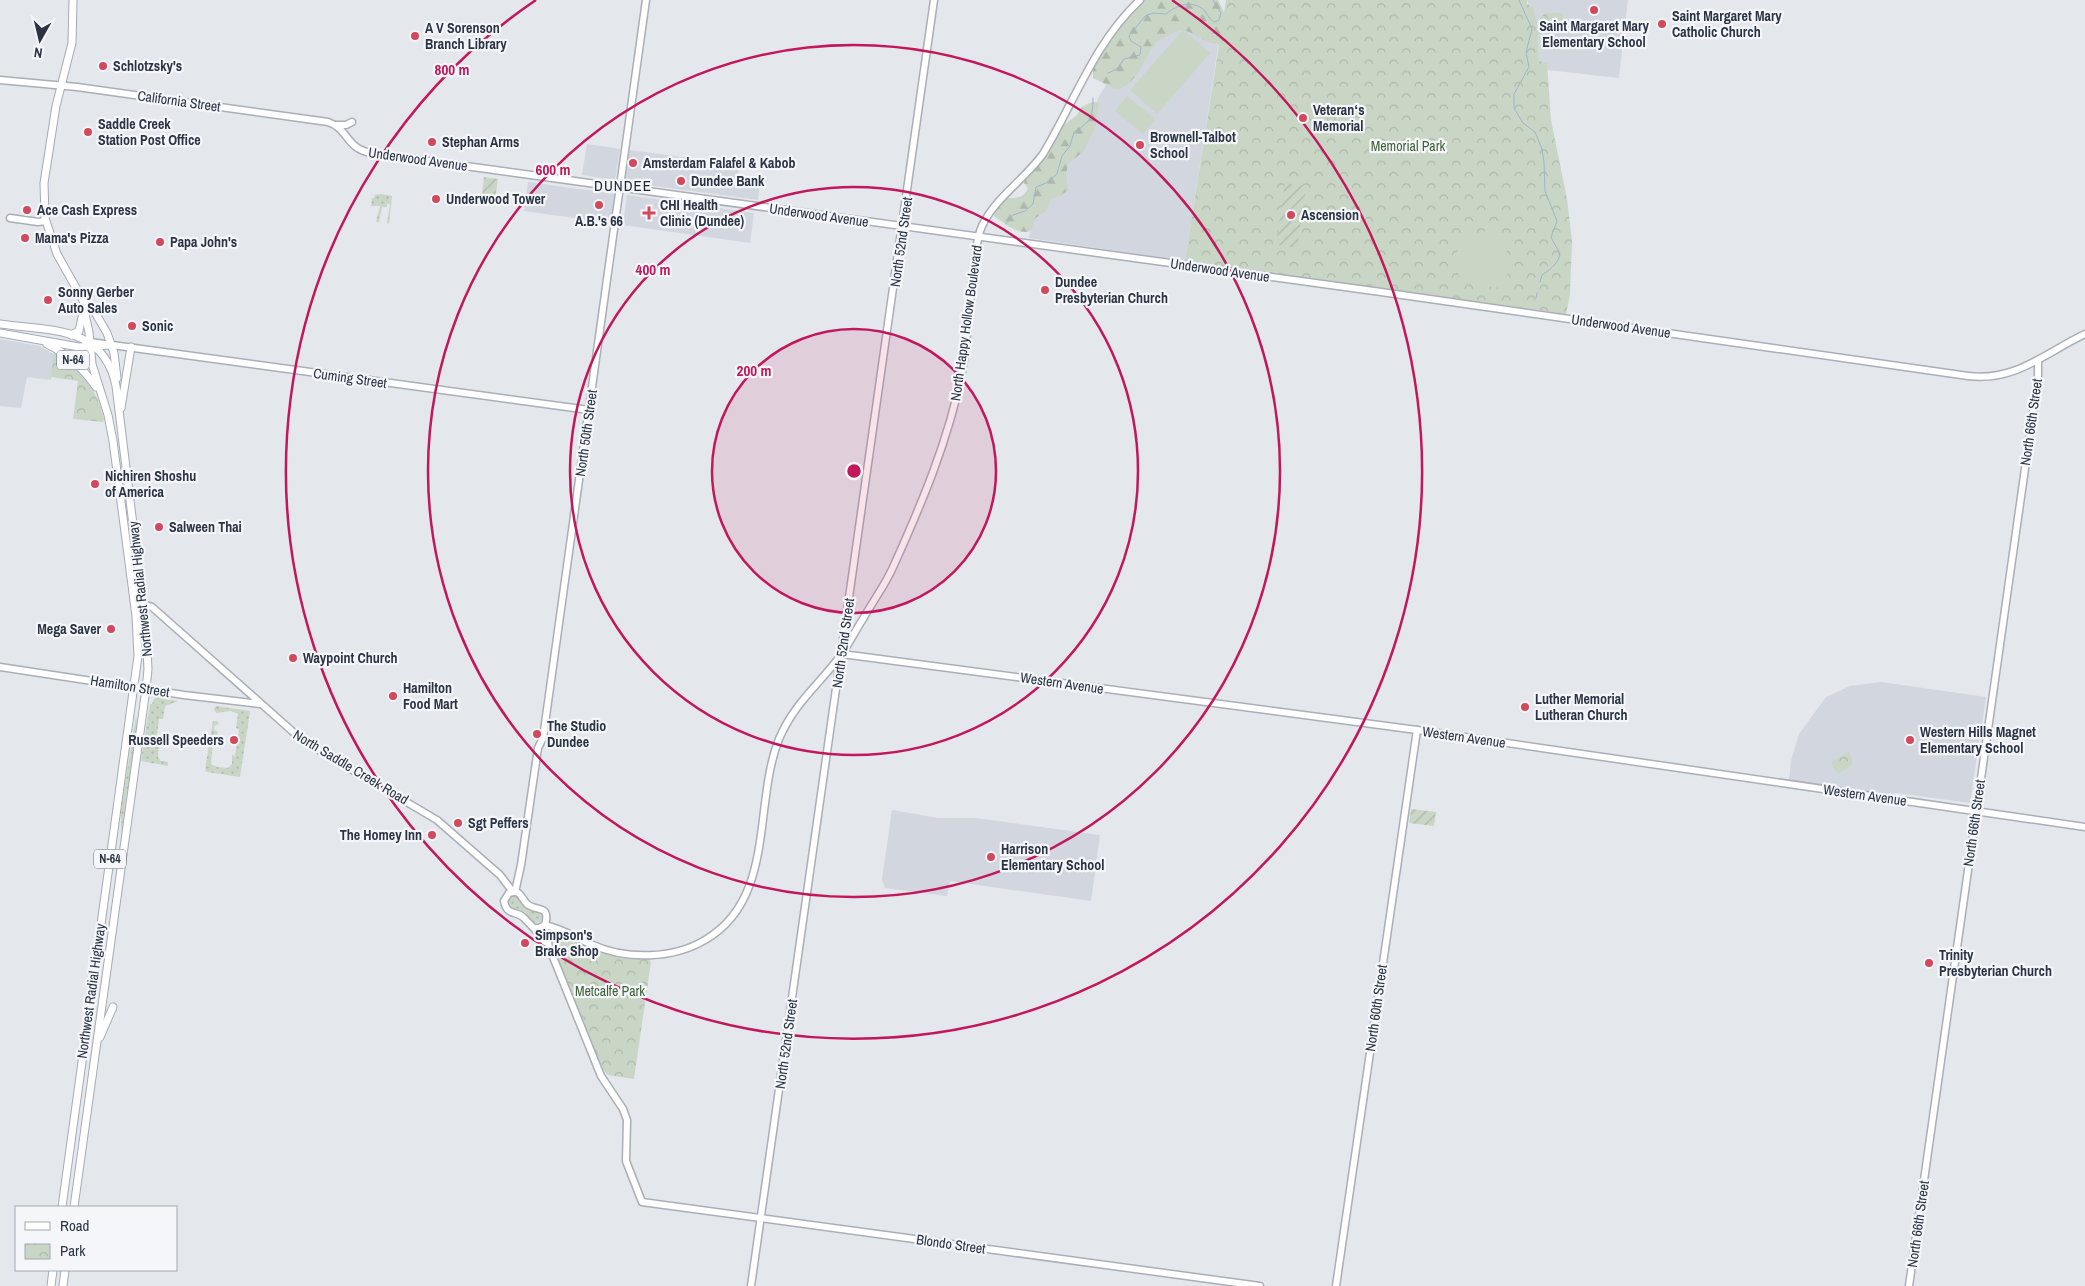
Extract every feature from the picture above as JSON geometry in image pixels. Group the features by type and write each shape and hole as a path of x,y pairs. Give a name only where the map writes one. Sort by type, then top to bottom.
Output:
{"main road":[{"path":"73,0 72,40 54,115 44,185 45,221 57,254 84,306 92,345"},
{"path":"72,335 79,331 84,306"},
{"path":"84,306 93,309 111,345 116,365 116,386"},
{"name":"Cuming Street","path":"0,324 72,335 92,345"},
{"name":"Cuming Street","path":"0,333 32,339 111,345"},
{"name":"N-64","path":"32,339 60,350 86,373 103,396"},
{"name":"Northwest Radial Highway","path":"74,1206 146,689 148,657 116,386 110,365 92,345"},
{"name":"Northwest Radial Highway","path":"62,1206 135,687 138,649 136,616 112,434 103,396 93,371 92,345"},
{"path":"119,416 131,347"},
{"path":"95,1051 113,1007"},
{"path":"51,1286 53,1271"},
{"path":"63,1286 65,1271"}],"street":[{"name":"North 50th Street","path":"512,893 521,865 538,748 543,738 646,0"},
{"name":"North 52nd Street","path":"752,1286 934,0"},
{"name":"North Happy Hollow Boulevard","path":"544,925 607,950 648,955 674,952 710,937 722,927 742,900 755,870 772,760 781,736 804,697 842,654 893,568 944,443 962,368 979,237 991,212 1033,168 1043,154 1099,49 1120,20 1140,0"},
{"name":"California Street","path":"0,80 61,85 334,125"},
{"path":"334,125 346,125 352,122"},
{"name":"Underwood Avenue","path":"334,125 342,130 349,142 359,150 371,153 1976,377 2004,375 2038,361 2085,334"},
{"path":"10,218 45,221"},
{"name":"Cuming Street","path":"111,345 589,410"},
{"name":"North 66th Street","path":"1909,1286 2038,377 2038,361"},
{"name":"North Saddle Creek Road","path":"143,604 152,607 260,704 310,744 430,815 493,869 512,893 504,901 507,908 513,914 523,916 534,928"},
{"name":"Western Avenue","path":"842,654 1417,730 2085,827"},
{"name":"Hamilton Street","path":"0,667 260,704"},
{"name":"North 60th Street","path":"1336,1286 1417,730"},
{"name":"North 50th Street","path":"521,865 523,895"},
{"name":"North Happy Hollow Boulevard","path":"512,893 523,895 527,904 542,909 547,917 570,934"},
{"path":"547,917 544,925 549,948"},
{"path":"534,928 544,925"},
{"path":"534,928 549,948"},
{"name":"Blondo Street","path":"549,948 601,1076 623,1109 627,1120 626,1162 642,1202 1260,1286"}],"shaded area":[{"path":"1527,0 1628,0 1619,78 1547,70 1547,64 1539,61 1538,33"},
{"name":"Brownell-Talbot School","path":"1182,28 1220,34 1185,261 1029,238 1032,217 1090,125 1098,98 1108,82 1161,34"},
{"path":"587,144 620,149 615,180 582,175"},
{"path":"629,150 726,165 726,163 739,165 738,180 760,183 758,200 625,182"},
{"path":"528,182 615,194 611,223 524,211"},
{"path":"627,195 754,213 750,243 623,225"},
{"path":"0,339 40,346 55,355 51,380 27,377 21,408 0,406"},
{"path":"1881,682 1986,697 1970,803 1896,793 1885,795 1789,781 1791,761 1799,734 1826,697 1850,686"},
{"name":"Harrison Elementary School","path":"892,810 938,818 975,818 1100,835 1091,901 950,881 947,896 885,888 882,879"}],"green space":[{"path":"1143,0 1218,0 1225,14 1224,43 1212,43 1186,31 1174,32 1156,43 1135,77 1129,83 1116,89 1093,78 1093,67 1099,52"},
{"name":"Memorial Park","path":"1226,0 1527,0 1527,4 1533,7 1536,20 1539,20 1545,13 1563,13 1563,29 1538,34 1539,61 1547,63 1551,120 1567,199 1572,241 1570,294 1566,314 1185,261"},
{"path":"1183,30 1210,53 1157,114 1130,90"},
{"path":"1127,96 1155,119 1143,134 1115,111"},
{"path":"1092,102 1099,104 1095,127 1084,151 1068,164 1066,175 1068,190 1060,196 1051,199 1046,211 1034,219 1032,229 1028,232 1018,231 994,216 997,207 1007,198 1024,194 1028,188 1024,183 1025,180 1052,147 1055,135 1060,128 1077,115 1082,107"},
{"path":"484,177 498,179 494,206 481,204"},
{"path":"1285,183 1306,186 1297,248 1276,245"},
{"path":"375,195 392,196 389,224 387,223 390,204 387,204 387,207 382,207 379,222 376,222 380,206 371,206 372,198"},
{"path":"1501,228 1508,259 1505,282 1500,288 1479,285 1460,279 1454,261 1463,236"},
{"path":"54,351 72,364 86,380 97,399 104,419 103,422 73,419 78,381 51,377"},
{"path":"155,697 178,701 165,706 163,719 159,719 156,741 159,742 158,757 161,761 168,762 168,766 141,761 150,704 152,704"},
{"path":"216,706 250,711 240,777 207,772 205,770 213,721 217,721 219,724 215,725 214,730 218,732 217,737 213,739 211,764 217,767 228,768 232,764 232,755 235,756 239,729 236,728 238,714 231,711 216,713 214,709"},
{"path":"136,715 137,727 121,834 121,810"},
{"path":"1849,751 1853,764 1838,774 1832,762"},
{"path":"1411,809 1436,812 1434,826 1409,823"},
{"path":"513,896 519,897 528,910 538,911 543,915 541,922 533,923 525,912 510,908 508,899"},
{"name":"Metcalfe Park","path":"546,927 582,943 649,959 651,962 634,1079 608,1075 604,1071 547,935"}],"waterway":[{"path":"1108,73 1117,69 1124,59 1140,55 1141,47 1131,41 1129,36 1145,16 1153,13 1166,14 1175,8 1190,4 1200,7 1215,22 1219,20 1221,13 1213,0"},
{"path":"1519,0 1532,29 1526,52 1529,67 1514,94 1514,108 1523,123 1535,132 1542,149 1545,191 1557,221 1551,237 1559,252 1558,259 1542,275 1540,282"},
{"path":"1006,224 1013,215 1025,211 1033,204 1036,187 1046,183 1057,174 1062,156 1070,146 1074,132 1084,126 1090,119 1093,98"},
{"path":"1536,298 1537,293"}],"place":[{"name":"Saint Margaret Mary Elementary School","path":"1594,10"},
{"name":"Saint Margaret Mary Catholic Church","path":"1662,24"},
{"name":"A V Sorenson Branch Library","path":"415,36"},
{"name":"Schlotzsky's","path":"103,66"},
{"name":"Veteranʻs Memorial","path":"1303,118"},
{"name":"Saddle Creek Station Post Office","path":"88,132"},
{"name":"Stephan Arms","path":"432,142"},
{"name":"Brownell-Talbot School","path":"1140,145"},
{"name":"Amsterdam Falafel & Kabob","path":"633,163"},
{"name":"Dundee Bank","path":"681,181"},
{"name":"Underwood Tower","path":"436,199"},
{"name":"A.B.'s 66","path":"599,205"},
{"name":"Ace Cash Express","path":"27,210"},
{"name":"CHI Health Clinic (Dundee)","path":"649,213"},
{"name":"Ascension","path":"1291,215"},
{"name":"Mama's Pizza","path":"25,238"},
{"name":"Papa John's","path":"160,242"},
{"name":"Dundee Presbyterian Church","path":"1045,290"},
{"name":"Sonny Gerber Auto Sales","path":"48,300"},
{"name":"Sonic","path":"132,326"},
{"name":"Nichiren Shoshu of America","path":"95,484"},
{"name":"Salween Thai","path":"159,527"},
{"name":"Mega Saver","path":"111,629"},
{"name":"Waypoint Church","path":"293,658"},
{"name":"Hamilton Food Mart","path":"393,696"},
{"name":"Luther Memorial Lutheran Church","path":"1525,707"},
{"name":"The Studio Dundee","path":"537,734"},
{"name":"Russell Speeders","path":"234,740"},
{"name":"Western Hills Magnet Elementary School","path":"1910,740"},
{"name":"Sgt Peffers","path":"458,823"},
{"name":"The Homey Inn","path":"432,835"},
{"name":"Harrison Elementary School","path":"991,857"},
{"name":"Simpson's Brake Shop","path":"525,943"},
{"name":"Trinity Presbyterian Church","path":"1929,963"}],"district":[{"name":"DUNDEE","path":"623,186"}]}
